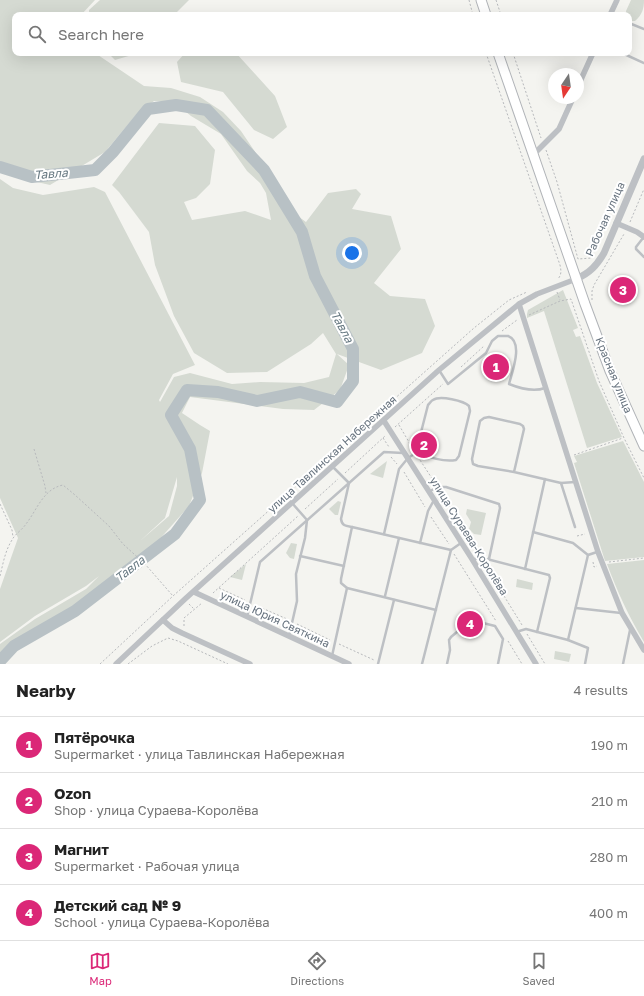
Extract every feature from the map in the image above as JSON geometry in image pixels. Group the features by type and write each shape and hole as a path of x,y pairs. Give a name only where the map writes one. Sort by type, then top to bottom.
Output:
{"main road":[{"path":"481,0 485,12"},
{"name":"Красная улица","path":"499,56 576,279 589,303 610,371 644,446"}],"street":[{"path":"611,12 617,0"},
{"path":"584,73 592,56"},
{"path":"534,154 559,129 570,104"},
{"name":"Рабочая улица","path":"576,279 585,275 599,262 644,159"},
{"path":"616,223 644,237"},
{"name":"улица Тавлинская Набережная","path":"116,664 439,370 519,304 537,294 576,279"},
{"path":"519,304 598,552 622,613 644,650"},
{"name":"улица Сураева-Королёва","path":"384,420 435,499 536,664"},
{"name":"улица Юрия Святкина","path":"194,592 349,664"},
{"path":"163,620 172,628 250,664"}],"lane":[{"path":"632,24 644,29"},
{"path":"629,56 644,62"},
{"path":"644,237 636,249 644,257"},
{"path":"439,370 448,384 486,353 492,341 498,336 508,336 514,341 517,350 509,384 516,387 539,390 546,388"},
{"path":"384,534 400,467 408,458 417,452 428,405 432,400 439,398 466,403 469,406 470,411 459,456 456,460 450,461 417,452"},
{"path":"514,472 524,429 523,426 488,417 484,418 480,421 472,459 473,464 561,483 575,482"},
{"path":"247,617 260,562 384,452 404,453"},
{"path":"333,467 349,483"},
{"path":"525,569 545,479"},
{"path":"349,483 341,519 342,523 345,525 451,549 461,543"},
{"path":"561,483 575,527"},
{"path":"430,491 438,487 446,487 499,504 500,508 489,559"},
{"path":"420,543 428,511 435,499"},
{"path":"289,636 297,601 296,574 305,538 307,520 292,503"},
{"path":"352,527 341,584 347,588 385,596 394,600 436,610"},
{"path":"533,532 573,543 588,555"},
{"path":"385,596 399,538"},
{"path":"422,664 451,549"},
{"path":"588,555 598,552"},
{"path":"568,640 588,555"},
{"path":"300,556 344,566"},
{"path":"472,559 489,559 549,575 550,578 538,632"},
{"path":"332,656 347,588"},
{"path":"378,663 394,600"},
{"path":"576,608 622,613"},
{"path":"446,664 450,650 449,640 471,620 495,626 503,639 498,664"},
{"path":"623,664 631,627"},
{"path":"516,632 525,630 538,632 568,640 588,648 585,664"}],"path":[{"path":"469,0 473,12"},
{"path":"496,0 500,12"},
{"path":"487,56 562,271 561,276 553,281 560,301"},
{"path":"514,56 557,182 578,259 592,258 599,262"},
{"path":"589,303 594,285 628,228 644,189"},
{"path":"100,664 173,596 474,328 509,300 531,290"},
{"path":"501,332 513,322 523,317 560,301 572,299 599,381 624,438 644,478"},
{"path":"461,367 489,342"},
{"path":"178,641 184,629 184,618 446,381"},
{"path":"398,424 417,452 545,664"},
{"path":"383,438 390,449 389,456 400,467 498,625"},
{"path":"573,457 574,454 624,438"},
{"path":"34,449 46,494"},
{"path":"0,576 8,549 14,538 33,516 46,494 55,487 63,485 109,526 127,547 146,564 173,596"},
{"path":"0,504 14,538"},
{"path":"577,536 585,534"},
{"path":"607,562 644,558"},
{"path":"593,562 594,567"},
{"path":"218,588 378,663"},
{"path":"128,664 160,641 168,638 178,641 228,664"},
{"path":"506,638 522,664"}],"shaded area":[{"path":"0,0 95,0 84,12 12,12 12,56 99,56 144,86 171,88 200,97 223,112 241,131 285,196 280,203 306,222 328,193 356,189 361,194 352,209 391,216 401,249 374,283 390,296 425,299 435,326 422,353 381,370 337,354 349,365 340,390 314,410 283,409 190,397 182,413 210,431 202,473 189,506 158,541 106,594 0,661 0,644 35,619 86,589 99,576 86,586 35,616 0,642 0,589 18,538 0,498 0,179 13,188 43,195 94,187 105,192 195,365 173,374 159,400 160,402 174,377 190,373 232,384 260,382 304,383 329,377 336,354 323,333 311,344 267,372 227,373 194,353 174,316 155,265 149,232 112,185 159,123 195,126 215,150 210,184 196,198 184,202 192,220 245,211 271,220 266,193 260,183 247,171 221,134 191,116 174,102 154,101 135,116 105,152 50,185 15,177 0,168","holes":["177,477 177,486 169,516 140,541 165,518"]},
{"path":"100,0 189,0 177,12 89,12 89,10"},
{"path":"631,0 644,0 642,12 635,21 632,21 632,12 626,11"},
{"path":"111,56 129,56 115,60"},
{"path":"182,56 239,56 275,96 287,127 273,139 254,130 223,92 181,82 177,62"},
{"path":"563,290 578,328 573,330 576,337 580,336 597,383 622,437 587,448 544,311 527,318 528,310"},
{"path":"623,441 644,482 644,557 605,561 574,463 577,462 574,456"},
{"path":"387,461 383,478 370,474"},
{"path":"338,501 341,502 338,515 335,515 329,509"},
{"path":"467,509 486,513 481,535 474,534 469,529 471,522 466,514"},
{"path":"291,543 297,544 294,559 290,558 286,553"},
{"path":"644,560 644,642 633,623 607,564"},
{"path":"246,564 242,580 230,577"},
{"path":"517,579 533,583 532,590 516,587"},
{"path":"555,651 571,654 569,662 554,659"}],"waterway":[{"name":"Тавла","path":"0,167 32,177 95,170 113,152 148,109 176,105 207,110 264,170 302,232 315,276 353,349 353,381 337,402 300,392 257,401 218,392 187,390 171,415 190,449 200,500 175,534 75,611 14,646 0,661"}],"place":[{"name":"Магнит","path":"623,290"},
{"name":"Пятёрочка","path":"496,367"},
{"name":"Ozon","path":"424,445"},
{"name":"Детский сад № 9","path":"470,624"}]}
